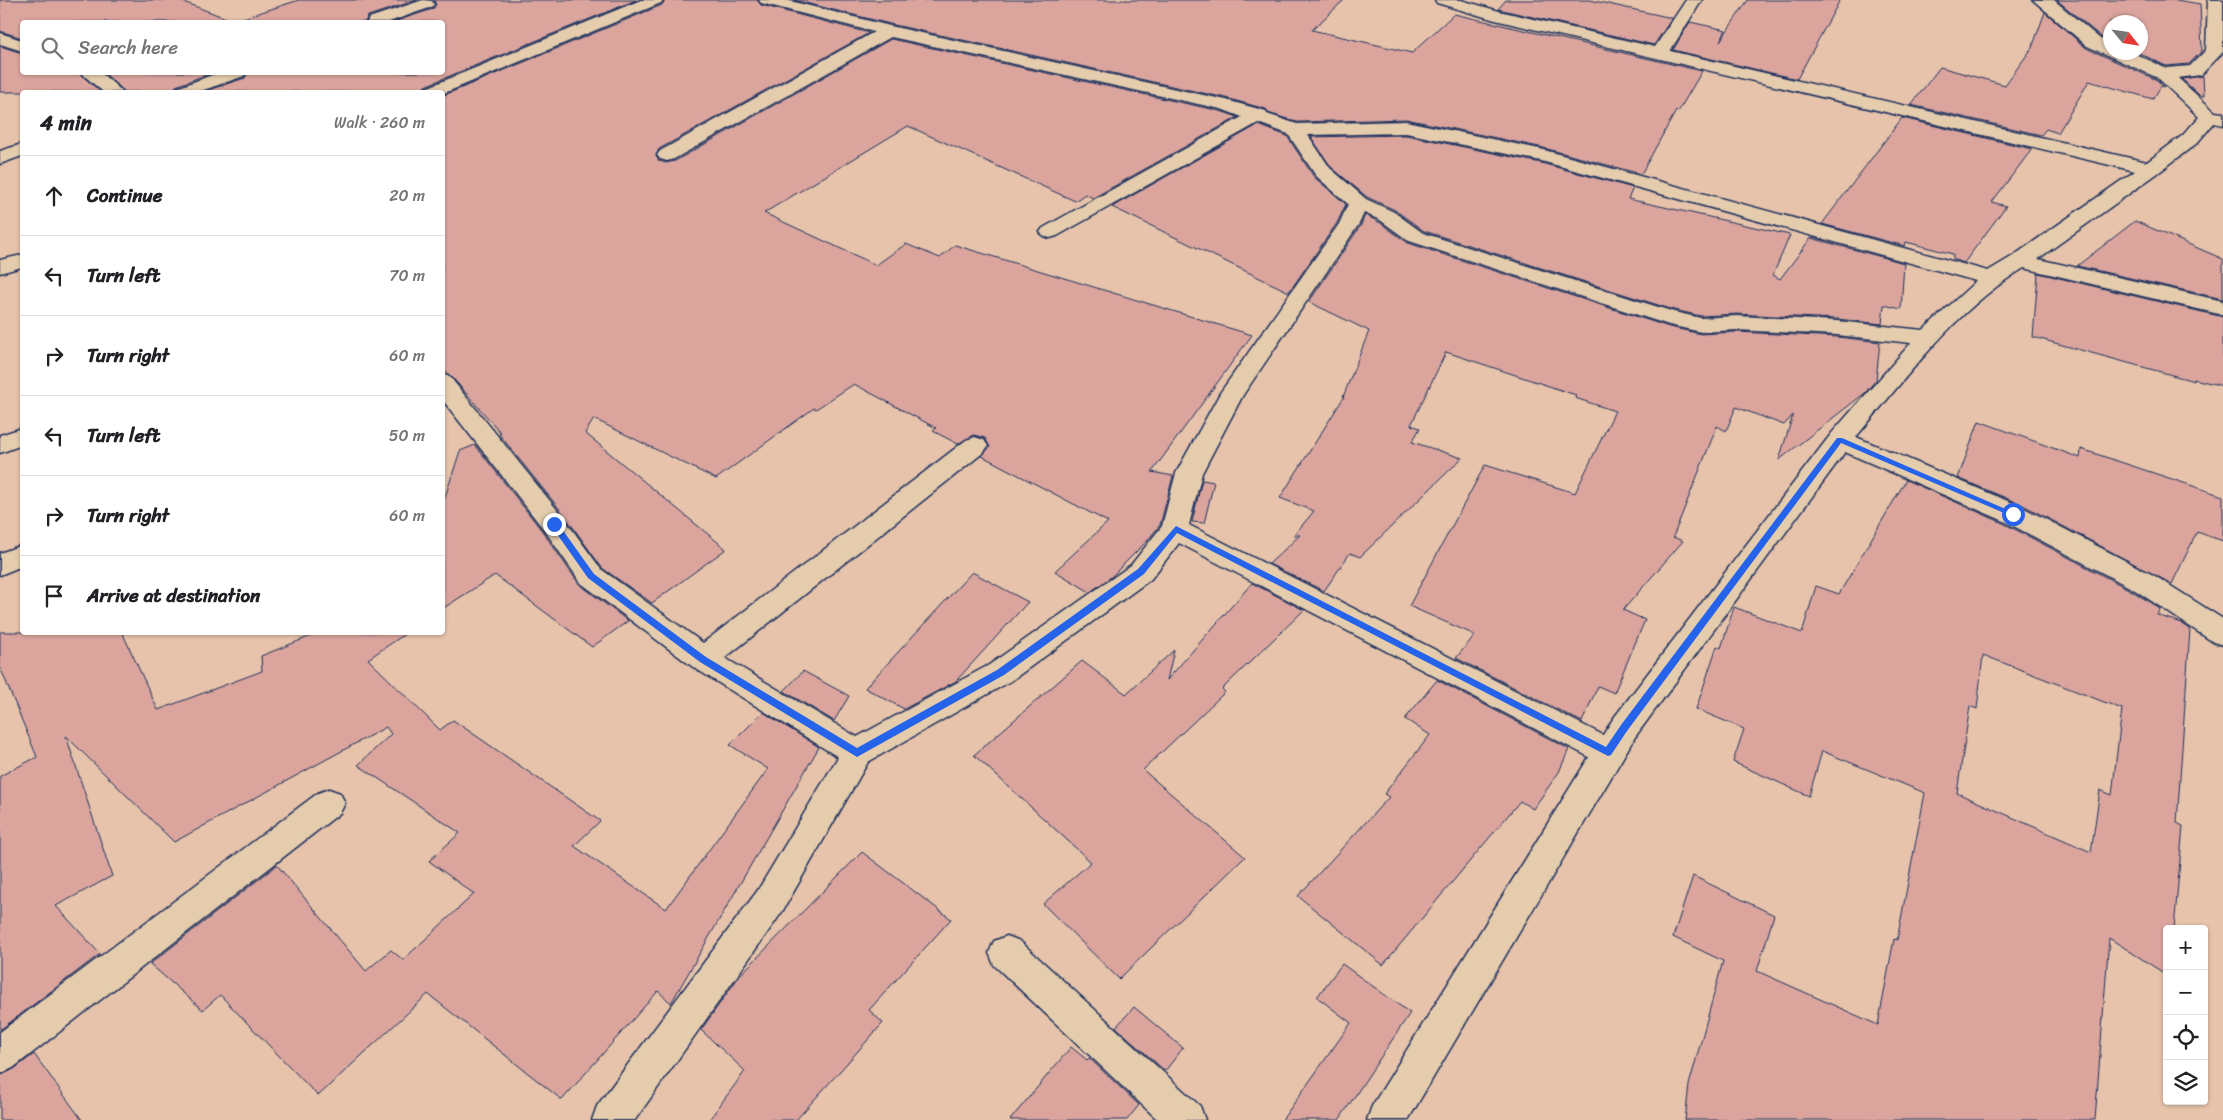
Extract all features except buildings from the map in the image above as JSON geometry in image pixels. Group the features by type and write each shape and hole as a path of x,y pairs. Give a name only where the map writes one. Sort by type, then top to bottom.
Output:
{"street":[{"path":"437,90 655,0"},
{"path":"767,0 889,30 1226,105 1259,115 1295,130 1406,127 1544,156 1991,279"},
{"path":"1443,0 1495,15 2152,169"},
{"path":"1659,54 1694,0"},
{"path":"2040,0 2047,2 2093,42 2103,47"},
{"path":"2164,74 2195,71 2216,51 2216,0"},
{"path":"381,20 426,4"},
{"path":"667,155 889,30"},
{"path":"0,38 20,45"},
{"path":"1386,1120 1624,728 1840,440 1928,338 1991,279 2021,261 2152,169 2216,118 2164,74 2133,60"},
{"path":"92,75 111,90"},
{"path":"188,90 230,75"},
{"path":"1050,232 1259,115"},
{"path":"1295,130 1323,172 1359,203 1387,216 1416,237 1669,318 1700,325 1736,323 1837,328 1928,338"},
{"path":"0,158 20,151"},
{"path":"611,1120 770,901 857,753 1000,672 1141,572 1176,529 1189,473 1232,393 1349,224 1359,203"},
{"path":"2021,261 2223,308"},
{"path":"0,267 20,262"},
{"path":"445,386 554,524 591,576 703,659 857,753"},
{"path":"0,444 20,437"},
{"path":"1840,440 2013,514 2145,583 2223,634"},
{"path":"703,659 975,446"},
{"path":"1176,529 1608,752"},
{"path":"0,565 20,556"},
{"path":"0,1055 329,803"},
{"path":"1007,953 1186,1120"}],"route":[{"path":"554,524 591,576 703,659 857,753 1000,672 1141,572 1176,529 1608,752 1840,440 2013,514"}]}
